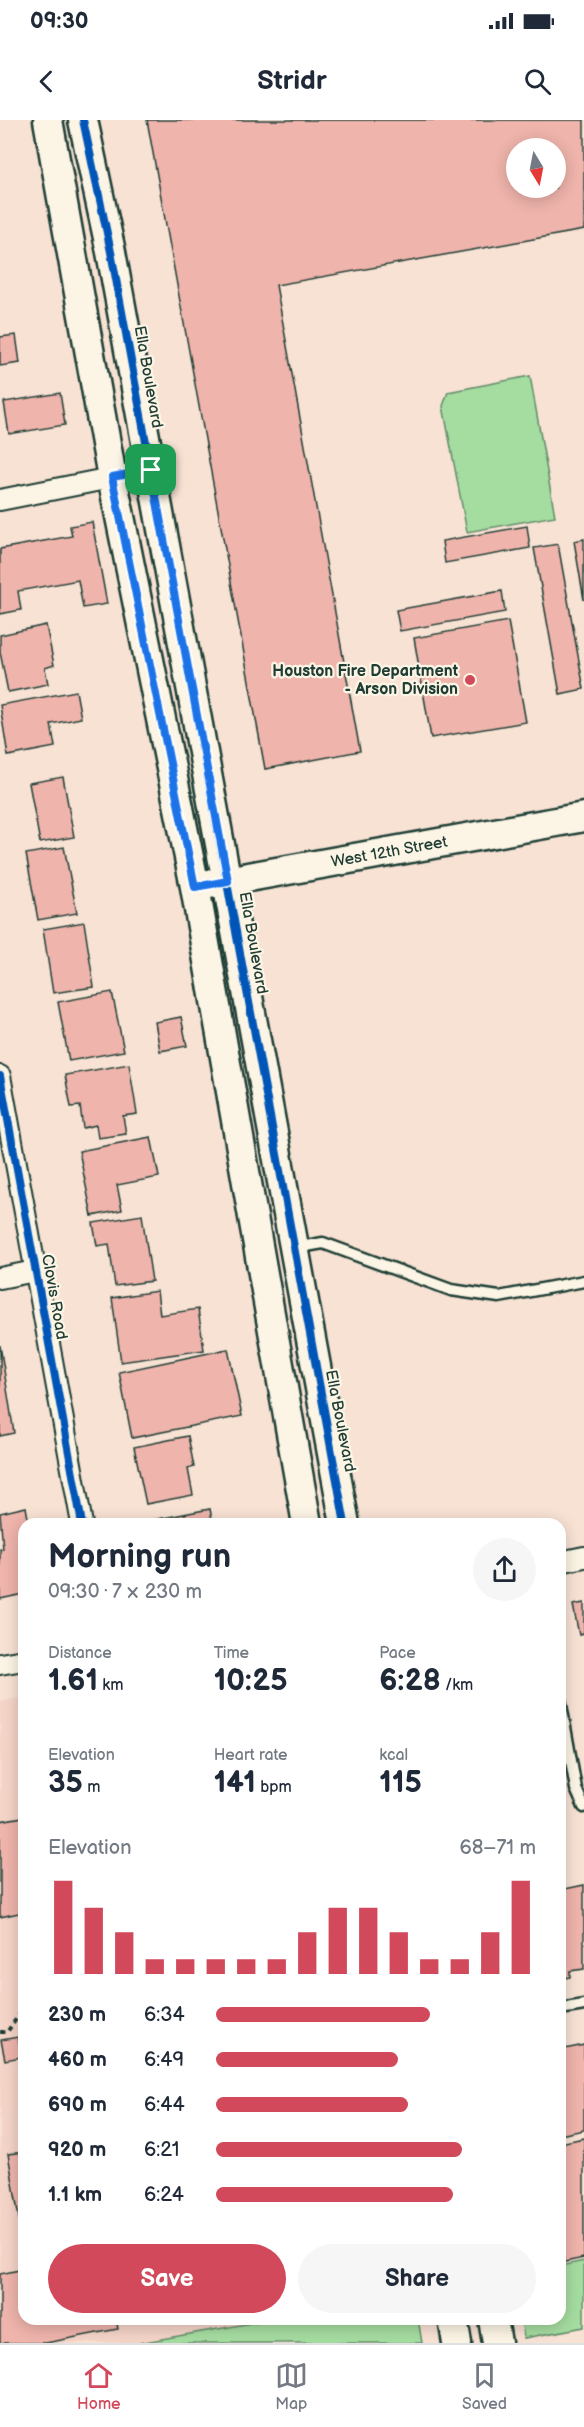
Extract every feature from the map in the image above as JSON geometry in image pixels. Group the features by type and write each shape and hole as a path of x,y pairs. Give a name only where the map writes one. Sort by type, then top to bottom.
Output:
{"main road":[{"path":"48,120 112,477 195,887 306,1518"},
{"name":"Ella Boulevard","path":"83,120 111,252 344,1518"},
{"name":"West 12th Street","path":"195,887 584,817"},
{"path":"454,2325 457,2343"},
{"path":"494,2325 497,2343"}],"street":[{"path":"0,500 151,470"},
{"name":"Clovis Road","path":"0,1076 81,1518"},
{"path":"0,1278 35,1271"},
{"path":"566,1561 584,1557"},
{"path":"0,1664 18,1661"}],"lane":[{"path":"295,1248 323,1243 451,1290 499,1297 584,1281"},
{"path":"566,1733 576,1789 584,1807"},
{"path":"566,2008 584,2005"}],"path":[{"path":"0,2032 7,2032 18,2016"}],"shaded area":[{"path":"18,1698 18,2325 240,2325 139,2343 0,2343 0,1702"}],"green space":[{"path":"530,376 555,516 467,532 443,406 448,392"},
{"path":"584,2261 584,2327 524,2338 522,2325 566,2325 566,2265"},
{"path":"240,2325 419,2325 422,2343 139,2343"}],"building":[{"path":"147,120 584,120 584,230 276,285 360,751 265,769"},
{"path":"16,335 20,363 0,366 0,337"},
{"path":"60,393 65,425 9,434 4,402"},
{"path":"92,522 107,604 83,608 78,580 18,591 21,610 0,614 0,549 72,536 70,526"},
{"path":"527,526 530,548 445,563 442,541"},
{"path":"584,539 584,600 574,541"},
{"path":"558,544 584,689 560,694 534,548"},
{"path":"502,591 505,612 400,631 396,610"},
{"name":"Houston Fire Department - Arson Division","path":"508,621 526,722 431,738 414,638"},
{"path":"46,625 54,665 45,668 48,684 8,692 0,652 0,635"},
{"path":"76,691 81,718 51,724 55,747 8,756 0,705"},
{"path":"63,777 74,837 40,843 29,783"},
{"path":"64,847 77,913 38,920 26,854"},
{"path":"84,922 94,987 53,993 43,929"},
{"path":"112,992 124,1051 69,1061 58,1002"},
{"path":"181,1017 187,1046 160,1051 155,1022"},
{"path":"129,1064 137,1114 123,1116 126,1134 98,1138 96,1125 83,1128 80,1106 71,1107 65,1075"},
{"path":"151,1137 159,1177 117,1185 122,1210 92,1216 79,1151"},
{"path":"142,1215 152,1281 115,1286 109,1244 97,1246 93,1223"},
{"path":"157,1291 160,1315 198,1309 204,1350 121,1362 112,1298"},
{"path":"0,1345 14,1433 0,1436"},
{"path":"228,1349 242,1416 132,1438 119,1372"},
{"path":"188,1436 194,1467 188,1469 193,1495 146,1504 134,1447"},
{"path":"26,1507 28,1518 18,1518 18,1595 0,1599 0,1549 3,1549 0,1513"},
{"path":"210,1509 212,1518 163,1518"},
{"path":"584,1603 584,1634 579,1635 573,1605"},
{"path":"18,1818 18,1913 0,1917 0,1821"},
{"path":"584,1885 584,1969 570,1971 570,1977 566,1978 566,1889"},
{"path":"18,2037 18,2058 5,2060 1,2040"},
{"path":"584,2045 584,2130 566,2134 566,2049"},
{"path":"584,2138 584,2258 566,2262 566,2142"},
{"path":"18,2153 18,2212 8,2154"},
{"path":"18,2270 18,2325 117,2325 118,2329 46,2343 0,2343 0,2274"}],"cycle path":[{"path":"83,120 111,252 344,1518"},
{"path":"0,1076 81,1518"}],"place":[{"name":"Houston Fire Department - Arson Division","path":"470,680"}],"route":[{"path":"151,470 228,881 195,887 112,477 151,470"}]}
